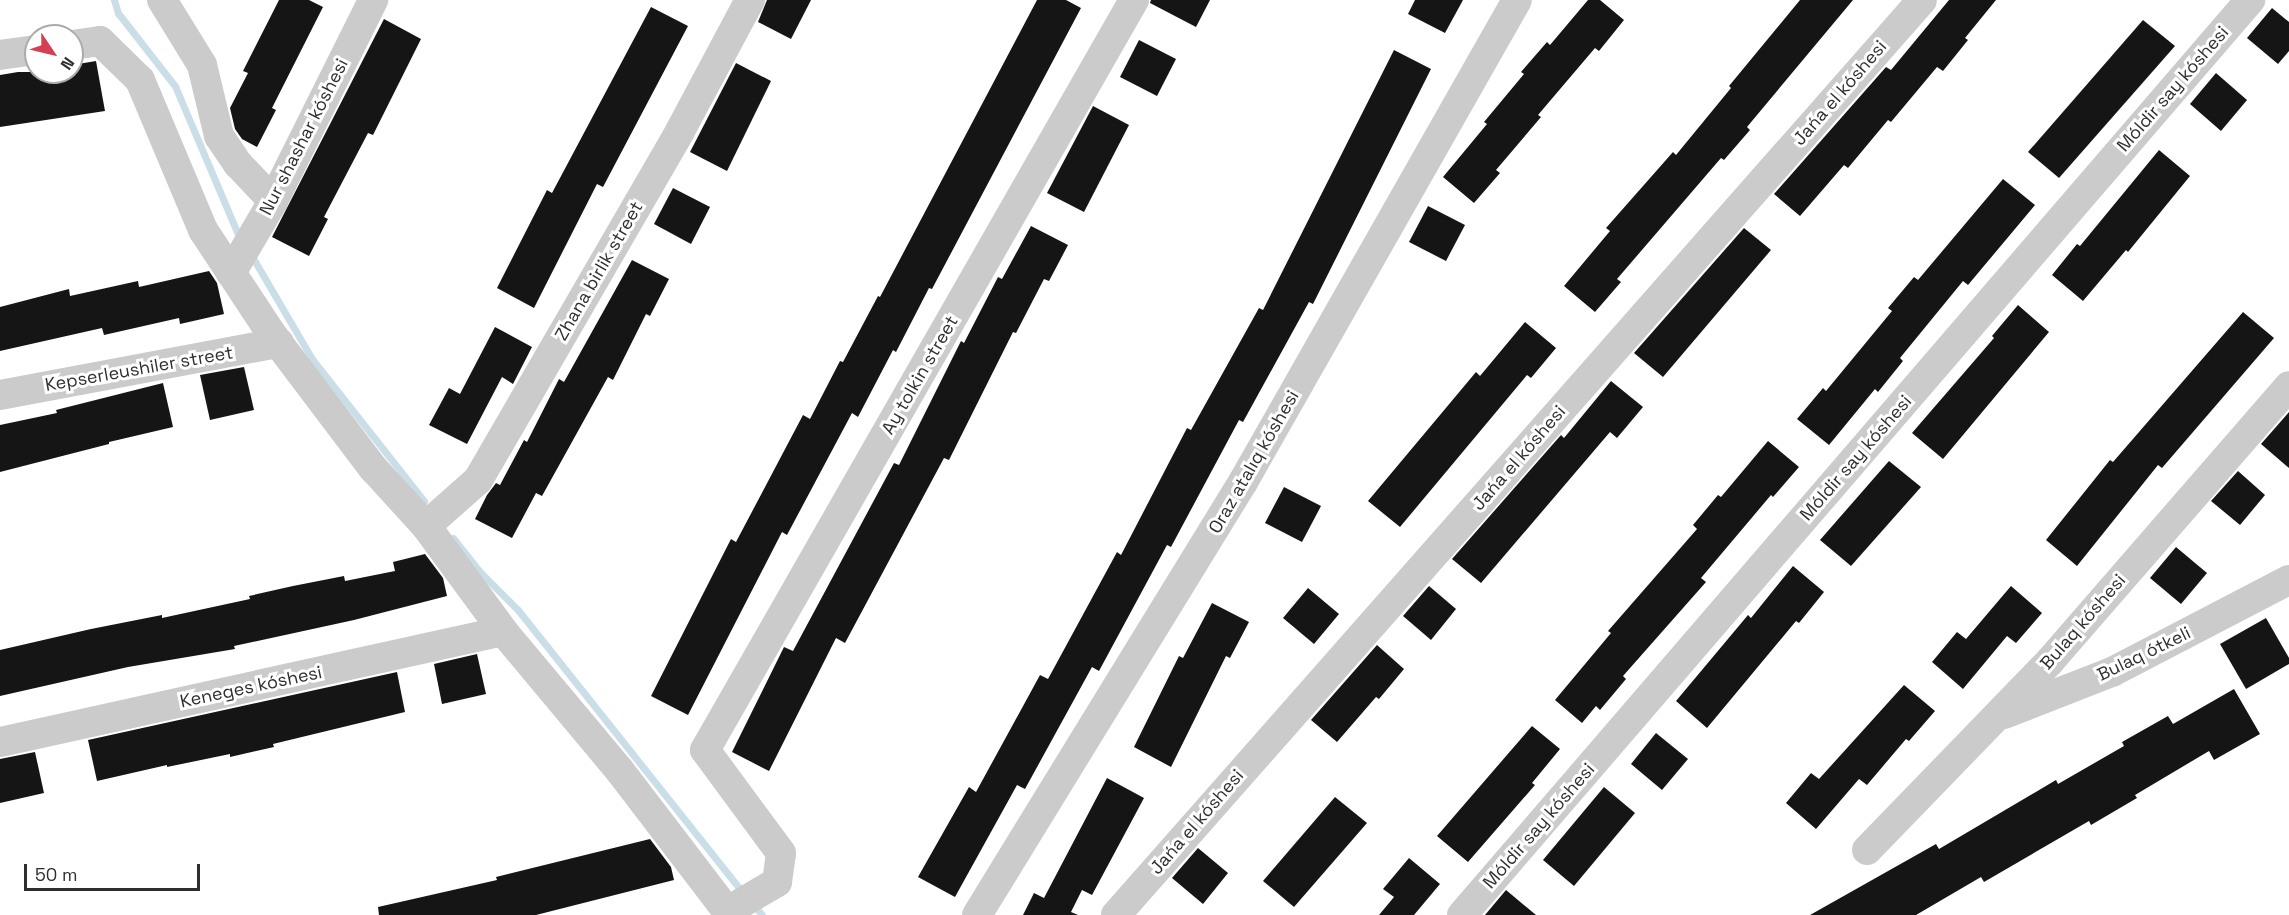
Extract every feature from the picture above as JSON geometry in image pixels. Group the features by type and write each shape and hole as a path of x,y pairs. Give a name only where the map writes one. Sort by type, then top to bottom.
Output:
{"street":[{"path":"162,0 202,65 219,136 238,164 273,201"},
{"name":"Nur shashar kóshesi","path":"231,273 273,201 373,0"},
{"name":"Zhana birlik street","path":"426,526 478,480 680,131 750,0"},
{"name":"Ay tolkin street","path":"729,913 777,882 781,853 705,750 1134,0"},
{"name":"Oraz atalıq kóshesi","path":"977,915 1244,482 1517,0"},
{"name":"Jańa el kóshesi","path":"1116,915 1922,0"},
{"name":"Móldir say kóshesi","path":"1462,915 2250,0"},
{"path":"86,43 140,80 203,230 279,343 373,468 426,526 503,631 620,771 729,913"},
{"path":"0,55 24,52"},
{"name":"Kepserleushiler street","path":"0,395 279,343"},
{"name":"Bulaq kóshesi","path":"1867,850 2050,661 2289,386"},
{"name":"Bulaq ótkeli","path":"1995,717 2112,672 2289,580"},
{"name":"Keneges kóshesi","path":"0,742 503,631"}],"building":[{"path":"279,0 309,0 323,7 272,108 276,110 257,147 242,139 235,129 230,108 248,73 243,71"},
{"path":"767,0 811,0 791,39 758,22"},
{"path":"1037,0 1066,0 1081,8 932,289 929,288 896,352 893,350 858,417 852,413 787,535 782,532 688,715 651,696 731,539 736,542 803,415 810,419 840,361 843,362 878,296 880,297"},
{"path":"1151,0 1210,0 1196,27 1150,3"},
{"path":"1415,0 1463,0 1445,33 1408,14"},
{"path":"1588,0 1600,0 1624,20 1599,51 1595,48 1538,115 1541,117 1496,170 1500,173 1474,203 1443,177 1487,124 1484,122 1524,74 1521,72 1547,42 1550,45"},
{"path":"1800,0 1853,0 1747,127 1750,130 1724,160 1721,158 1617,279 1621,282 1595,312 1564,286 1610,231 1606,228 1673,152 1676,155"},
{"path":"1949,0 1996,0 1965,38 1968,40 1943,71 1937,67 1891,122 1888,120 1848,168 1844,165 1800,216 1774,194 1886,67 1891,70"},
{"path":"651,7 688,26 603,187 597,184 534,308 497,288 547,190 552,193"},
{"path":"2272,8 2289,22 2289,51 2278,64 2247,38"},
{"path":"384,19 421,39 373,135 368,133 324,217 328,219 309,256 272,237"},
{"path":"2143,20 2175,46 2059,178 2028,152"},
{"path":"1139,40 1176,59 1157,96 1120,77"},
{"path":"1394,50 1431,69 1313,304 1309,302 1243,422 1239,420 1171,547 1167,545 1099,671 1092,667 1025,789 1017,785 955,897 918,877 969,787 976,792 1040,675 1048,679 1117,552 1121,555 1187,428 1191,430 1259,308 1263,310"},
{"path":"96,61 105,111 0,127 0,75 24,72 24,84 84,84 84,63"},
{"path":"736,63 771,81 727,171 690,152"},
{"path":"2216,73 2247,100 2221,131 2190,104"},
{"path":"1093,106 1129,125 1084,212 1047,193"},
{"path":"2159,150 2190,176 2128,252 2126,250 2083,301 2052,275 2077,244 2080,246"},
{"path":"2003,179 2035,205 1968,285 1963,281 1900,358 1903,361 1878,392 1875,389 1829,445 1797,419 1823,388 1826,391 1892,311 1888,308 1914,277 1918,280"},
{"path":"673,188 710,207 691,244 654,224"},
{"path":"1428,206 1465,225 1446,261 1409,242"},
{"path":"1031,226 1068,245 1049,281 1044,279 1016,333 1013,332 949,460 944,458 845,643 836,638 769,771 732,752 784,647 793,651 894,463 899,465 961,341 964,343 998,277 1002,279"},
{"path":"1744,228 1771,250 1663,377 1634,353"},
{"path":"632,260 669,279 650,316 646,314 613,380 608,377 542,496 536,493 512,538 475,519 487,495 496,483 500,485 524,440 527,442 559,379 564,382"},
{"path":"209,271 217,283 224,314 180,324 179,318 104,335 102,328 0,351 0,307 69,289 70,296 138,281 139,287"},
{"path":"2018,305 2049,332 1943,459 1912,433 1994,338 1992,336"},
{"path":"2243,312 2274,338 2162,468 2158,465 2077,566 2046,540 2110,460 2113,462"},
{"path":"1525,322 1556,348 1531,378 1527,375 1400,527 1368,501 1476,372 1480,376"},
{"path":"495,327 532,347 513,384 502,377 467,444 429,425 449,388 460,394"},
{"path":"244,367 254,410 210,420 200,375"},
{"path":"1611,381 1643,407 1617,438 1610,432 1481,583 1452,559 1561,435 1564,438"},
{"path":"163,383 173,427 0,472 0,425 57,413 56,410"},
{"path":"2289,412 2289,468 2261,444"},
{"path":"1768,441 1799,467 1773,497 1771,495 1701,578 1706,582 1623,676 1626,679 1600,710 1596,706 1582,723 1555,700 1611,633 1608,631 1697,529 1693,525 1718,495 1721,497"},
{"path":"1889,461 1921,487 1851,566 1820,540"},
{"path":"2238,471 2265,495 2240,525 2211,501"},
{"path":"1284,487 1321,506 1302,542 1265,523"},
{"path":"2176,547 2207,573 2181,604 2150,578"},
{"path":"425,554 443,578 447,596 354,620 234,646 235,649 128,667 0,696 0,650 91,629 162,615 162,618 250,599 249,596 293,586 344,576 345,581 395,571 393,562"},
{"path":"1793,566 1824,592 1799,623 1796,621 1707,728 1676,701 1748,615 1751,618"},
{"path":"1429,586 1456,609 1431,640 1403,616"},
{"path":"2011,586 2042,613 2016,643 2007,636 1963,689 1932,662 1957,632 1966,639"},
{"path":"1308,588 1339,614 1314,644 1283,618"},
{"path":"1212,603 1249,622 1230,658 1226,656 1171,767 1134,747 1179,656 1183,658"},
{"path":"2266,618 2289,658 2289,664 2246,689 2220,644"},
{"path":"1377,645 1404,669 1379,699 1376,697 1337,742 1311,720"},
{"path":"477,654 486,694 442,704 434,664"},
{"path":"397,672 405,712 273,744 274,747 230,757 230,754 167,767 167,765 97,781 88,740"},
{"path":"1904,685 1935,711 1909,741 1906,739 1867,785 1859,779 1816,829 1786,803 1811,773 1819,779"},
{"path":"2234,689 2260,734 2214,760 2209,751 2135,795 2137,798 2091,825 2089,821 1984,882 1981,877 1916,915 1810,915 1936,844 1939,849 2056,780 2058,784 2124,746 2122,742 2168,716 2173,724"},
{"path":"1532,726 1560,749 1532,783 1535,785 1468,862 1437,836"},
{"path":"1656,733 1688,759 1662,790 1631,764"},
{"path":"35,752 44,793 0,803 0,759"},
{"path":"1107,778 1144,798 1092,895 1082,890 1071,912 1078,915 1023,915 1034,893 1044,898"},
{"path":"1604,787 1635,813 1574,886 1543,860"},
{"path":"1335,797 1367,823 1294,907 1263,881"},
{"path":"650,839 671,867 674,880 536,915 379,915 378,907 497,880 496,877"},
{"path":"1198,848 1228,873 1203,904 1172,878"},
{"path":"1409,858 1440,884 1414,915 1379,915 1394,897 1383,889"},
{"path":"1506,890 1536,915 1485,915"}],"waterway":[{"path":"114,0 118,13 175,86 239,237"},
{"path":"253,258 312,359 424,501"},
{"path":"453,538 480,572 518,610 742,892"},
{"path":"754,906 762,915"}]}
